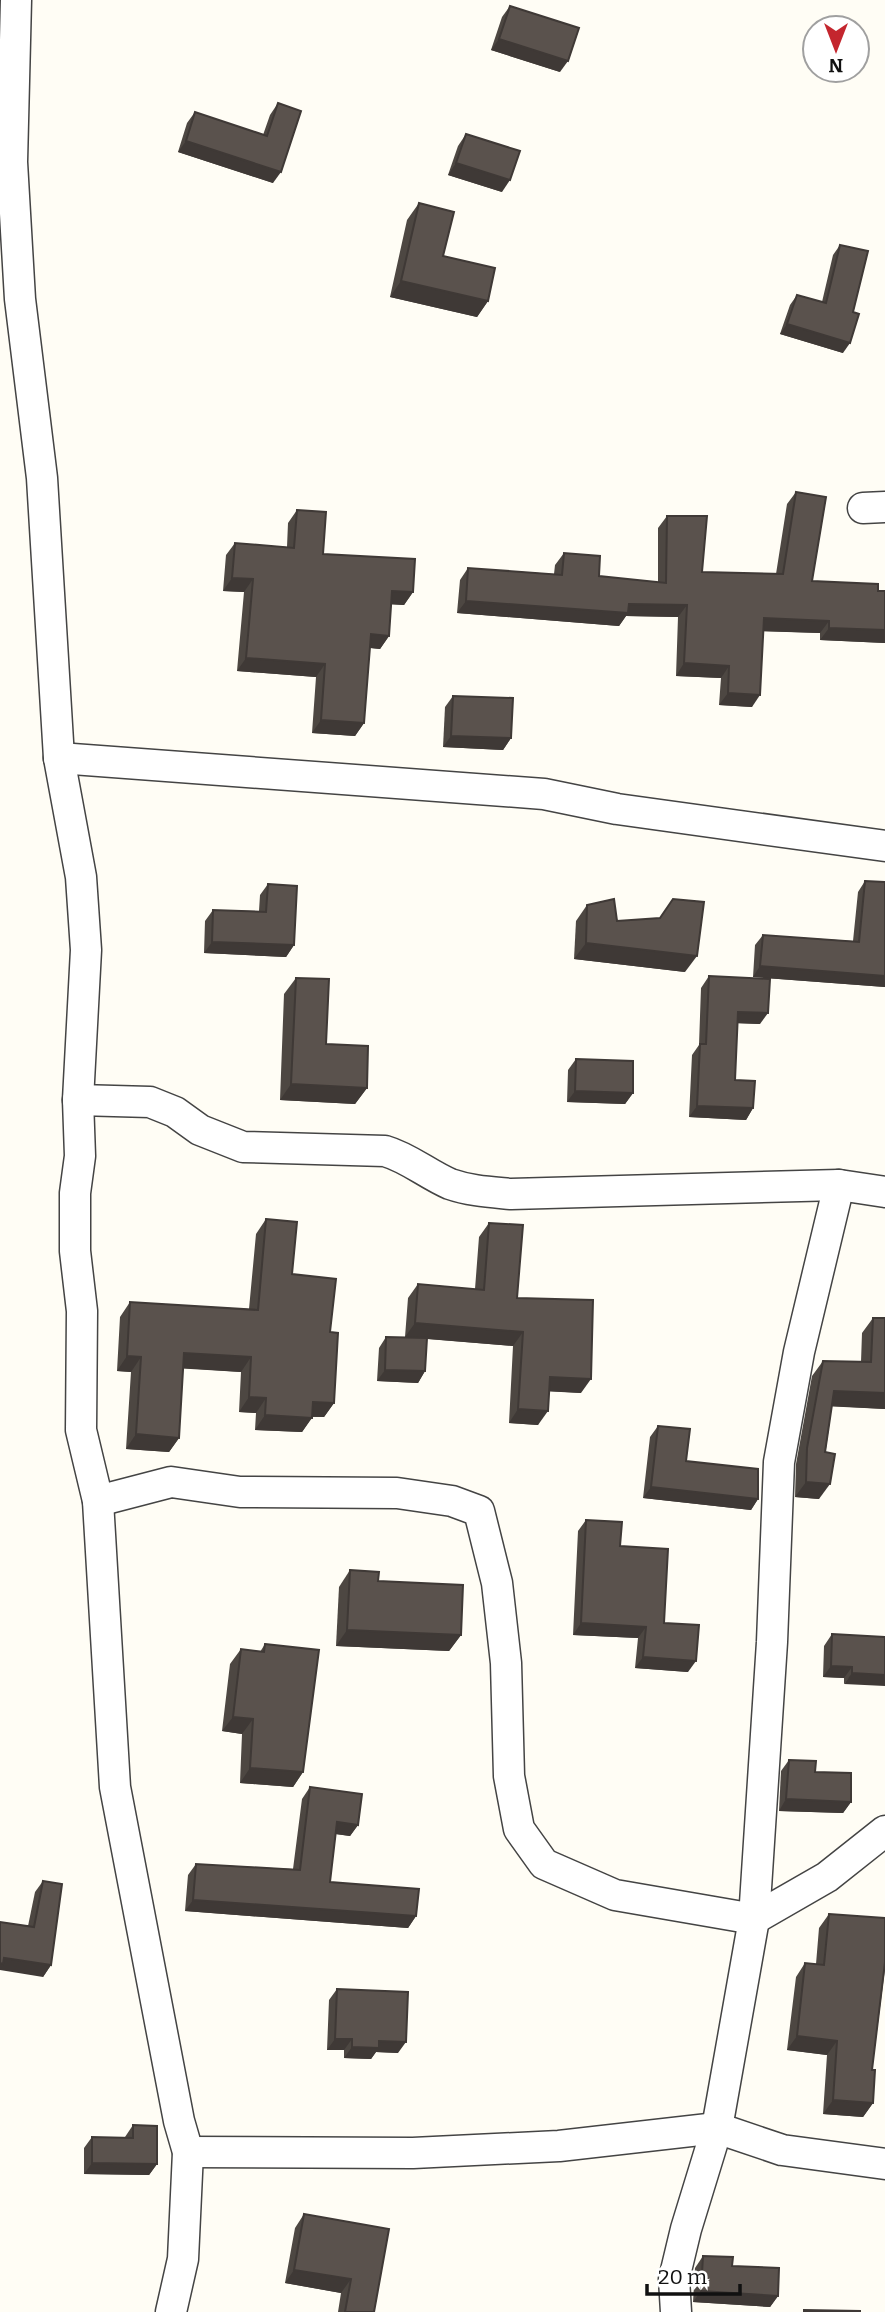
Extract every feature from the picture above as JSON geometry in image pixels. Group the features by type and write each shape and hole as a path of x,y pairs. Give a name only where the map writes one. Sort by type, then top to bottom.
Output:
{"street":[{"path":"16,0 12,162 20,299 43,478 59,758 81,877 86,950 78,1100 80,1156 75,1193 75,1251 82,1311 81,1430 98,1501 115,1787 179,2121 188,2152 183,2259 171,2312"},
{"path":"59,758 544,794 617,809 885,846"},
{"path":"78,1100 150,1102 175,1112 200,1130 243,1147 385,1151 402,1156 448,1183 470,1190 511,1194 839,1185 885,1192"},
{"path":"676,2312 674,2279 686,2229 717,2128 754,1919 772,1642 779,1462 799,1352 839,1185"},
{"path":"98,1501 170,1482 240,1492 397,1493 452,1502 479,1511 498,1583 506,1663 509,1776 519,1829 544,1864 577,1881 615,1895 754,1919 828,1877 885,1832"},
{"path":"188,2152 426,2152 559,2146 717,2128 782,2150 885,2164"}],"building":[{"path":"510,6 579,28 568,61 499,39"},
{"path":"278,103 301,111 281,172 186,141 195,112 267,136"},
{"path":"466,134 520,151 510,180 456,163"},
{"path":"419,203 454,212 443,256 495,268 488,301 401,281"},
{"path":"840,245 868,251 853,312 859,314 850,343 787,324 797,295 826,303"},
{"path":"796,492 826,497 812,581 878,584 878,591 885,591 885,630 829,628 829,621 764,618 760,695 728,693 729,666 684,663 687,605 629,604 628,613 466,601 468,568 562,575 564,553 600,556 599,576 666,583 667,516 707,516 702,572 783,574"},
{"path":"297,510 326,512 323,554 415,559 413,592 392,591 389,636 371,634 364,723 321,720 325,664 246,658 253,579 232,578 235,543 294,548"},
{"path":"453,696 513,698 511,738 451,736"},
{"path":"865,881 885,882 885,976 760,966 763,935 859,942"},
{"path":"268,884 297,886 294,945 212,942 213,910 266,912"},
{"path":"614,899 617,921 660,918 673,899 704,902 697,956 586,943 587,905"},
{"path":"709,976 770,979 768,1013 738,1012 735,1080 755,1081 753,1108 697,1106 700,1044 706,1044"},
{"path":"296,978 329,979 326,1044 368,1046 367,1088 291,1084"},
{"path":"576,1059 633,1061 633,1093 575,1091"},
{"path":"266,1219 297,1222 292,1274 336,1279 330,1332 338,1333 334,1403 313,1402 312,1418 265,1415 266,1398 249,1397 251,1357 184,1353 179,1438 136,1434 141,1357 127,1356 130,1302 258,1310"},
{"path":"489,1223 523,1225 517,1298 593,1300 591,1379 550,1377 548,1411 518,1409 523,1332 415,1323 418,1284 484,1290"},
{"path":"873,1318 885,1318 885,1393 834,1391 825,1452 835,1454 830,1484 806,1482 807,1448 823,1361 871,1362"},
{"path":"386,1337 427,1338 425,1371 385,1370"},
{"path":"658,1426 690,1429 686,1461 758,1469 758,1499 651,1487"},
{"path":"586,1520 622,1522 620,1546 668,1549 664,1623 699,1625 696,1661 643,1657 646,1627 581,1623"},
{"path":"350,1570 379,1572 378,1581 463,1585 461,1635 347,1630"},
{"path":"832,1634 885,1637 885,1675 852,1673 852,1667 831,1666"},
{"path":"265,1644 319,1650 303,1772 250,1768 253,1719 233,1717 241,1649 264,1652"},
{"path":"789,1760 816,1761 815,1772 851,1773 851,1802 786,1799"},
{"path":"310,1787 362,1794 358,1825 337,1822 330,1882 419,1889 416,1916 193,1900 196,1864 300,1870"},
{"path":"43,1881 62,1884 51,1965 4,1958 3,1964 0,1963 0,1922 34,1927"},
{"path":"829,1914 885,1918 885,1962 872,2070 875,2070 873,2103 833,2100 837,2041 797,2036 805,1963 824,1965"},
{"path":"337,1989 408,1992 406,2042 379,2041 379,2048 352,2047 352,2039 335,2039"},
{"path":"133,2125 157,2126 157,2164 92,2163 92,2137 133,2138"},
{"path":"304,2214 389,2229 374,2312 345,2312 351,2279 294,2270"},
{"path":"703,2256 733,2257 732,2266 779,2268 778,2296 701,2291"},
{"path":"860,2311 860,2312 804,2312"}]}
